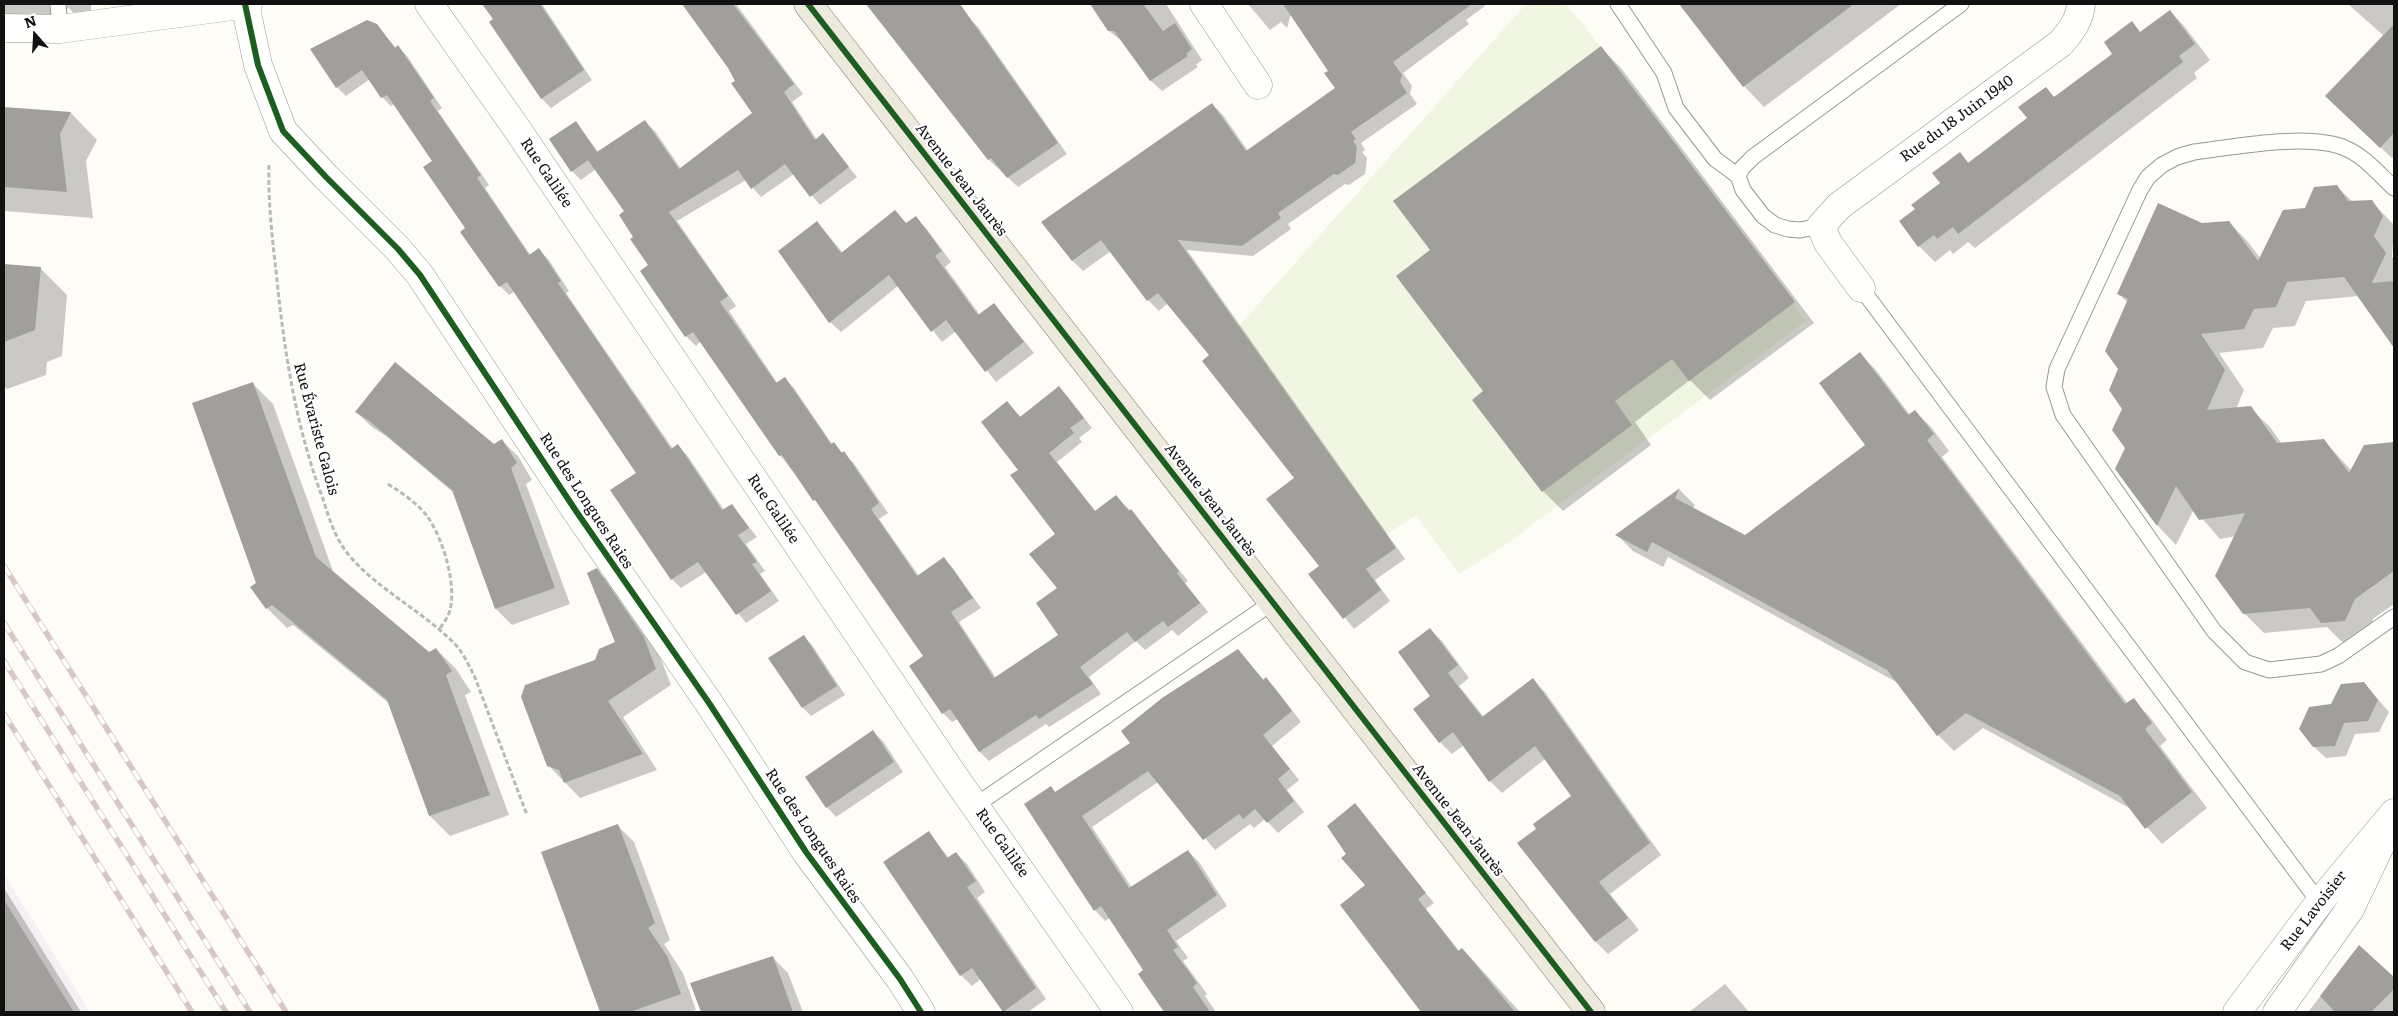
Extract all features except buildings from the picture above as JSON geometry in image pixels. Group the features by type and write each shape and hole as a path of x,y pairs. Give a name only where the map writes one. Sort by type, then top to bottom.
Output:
{"main road":[{"name":"Avenue Jean Jaurès","path":"808,4 1592,1012"}],"street":[{"path":"4,28 59,16 246,4"},
{"name":"Rue des Longues Raies","path":"246,4 258,64 283,131 326,178 398,249 420,275 587,527 709,703 806,852 900,979 921,1012"},
{"name":"Rue Galilée","path":"429,4 517,129 946,764 1119,1012"},
{"path":"1204,4 1258,85"},
{"name":"Rue du 18 Juin 1940","path":"1821,226 1839,206 2061,43 2073,28 2080,12 2080,4"},
{"path":"1821,226 1828,243 1861,288"},
{"name":"Rue Lavoisier","path":"2237,1012 2319,902 2394,814"},
{"name":"Rue Lavoisier","path":"2277,1012 2350,909 2394,814"}],"lane":[{"path":"1618,4 1664,73 1676,108 1697,138 1715,159 1738,176 1743,190 1763,216 1774,225 1800,230 1821,226"},
{"path":"1738,176 1742,168 1753,157 1962,4"},
{"path":"2394,188 2366,162 2348,149 2331,143 2258,144 2194,152 2177,157 2162,165 2148,177 2131,207 2056,369 2054,387 2063,415 2099,468 2214,631 2245,662 2269,670 2321,664 2338,656 2394,617"},
{"path":"1861,288 2319,902"},
{"path":"976,805 1273,602"}],"path":[{"path":"388,484 409,498 428,516 438,538 451,579 452,600 449,615 439,630"}],"shaded area":[{"path":"4,874 90,1012 4,1012"}],"green space":[{"path":"1526,4 1566,4 1658,121 1806,321 1505,545 1459,574 1416,515 1386,535 1239,326"}],"railway":[{"path":"4,566 286,1012"},
{"path":"4,623 250,1012"},
{"path":"4,661 226,1012"},
{"path":"4,714 192,1012"}],"cycle path":[{"path":"245,4 258,65 283,131 398,249 420,275 576,511 709,703 806,852 900,979 921,1012"},
{"path":"808,4 1591,1012"}]}
